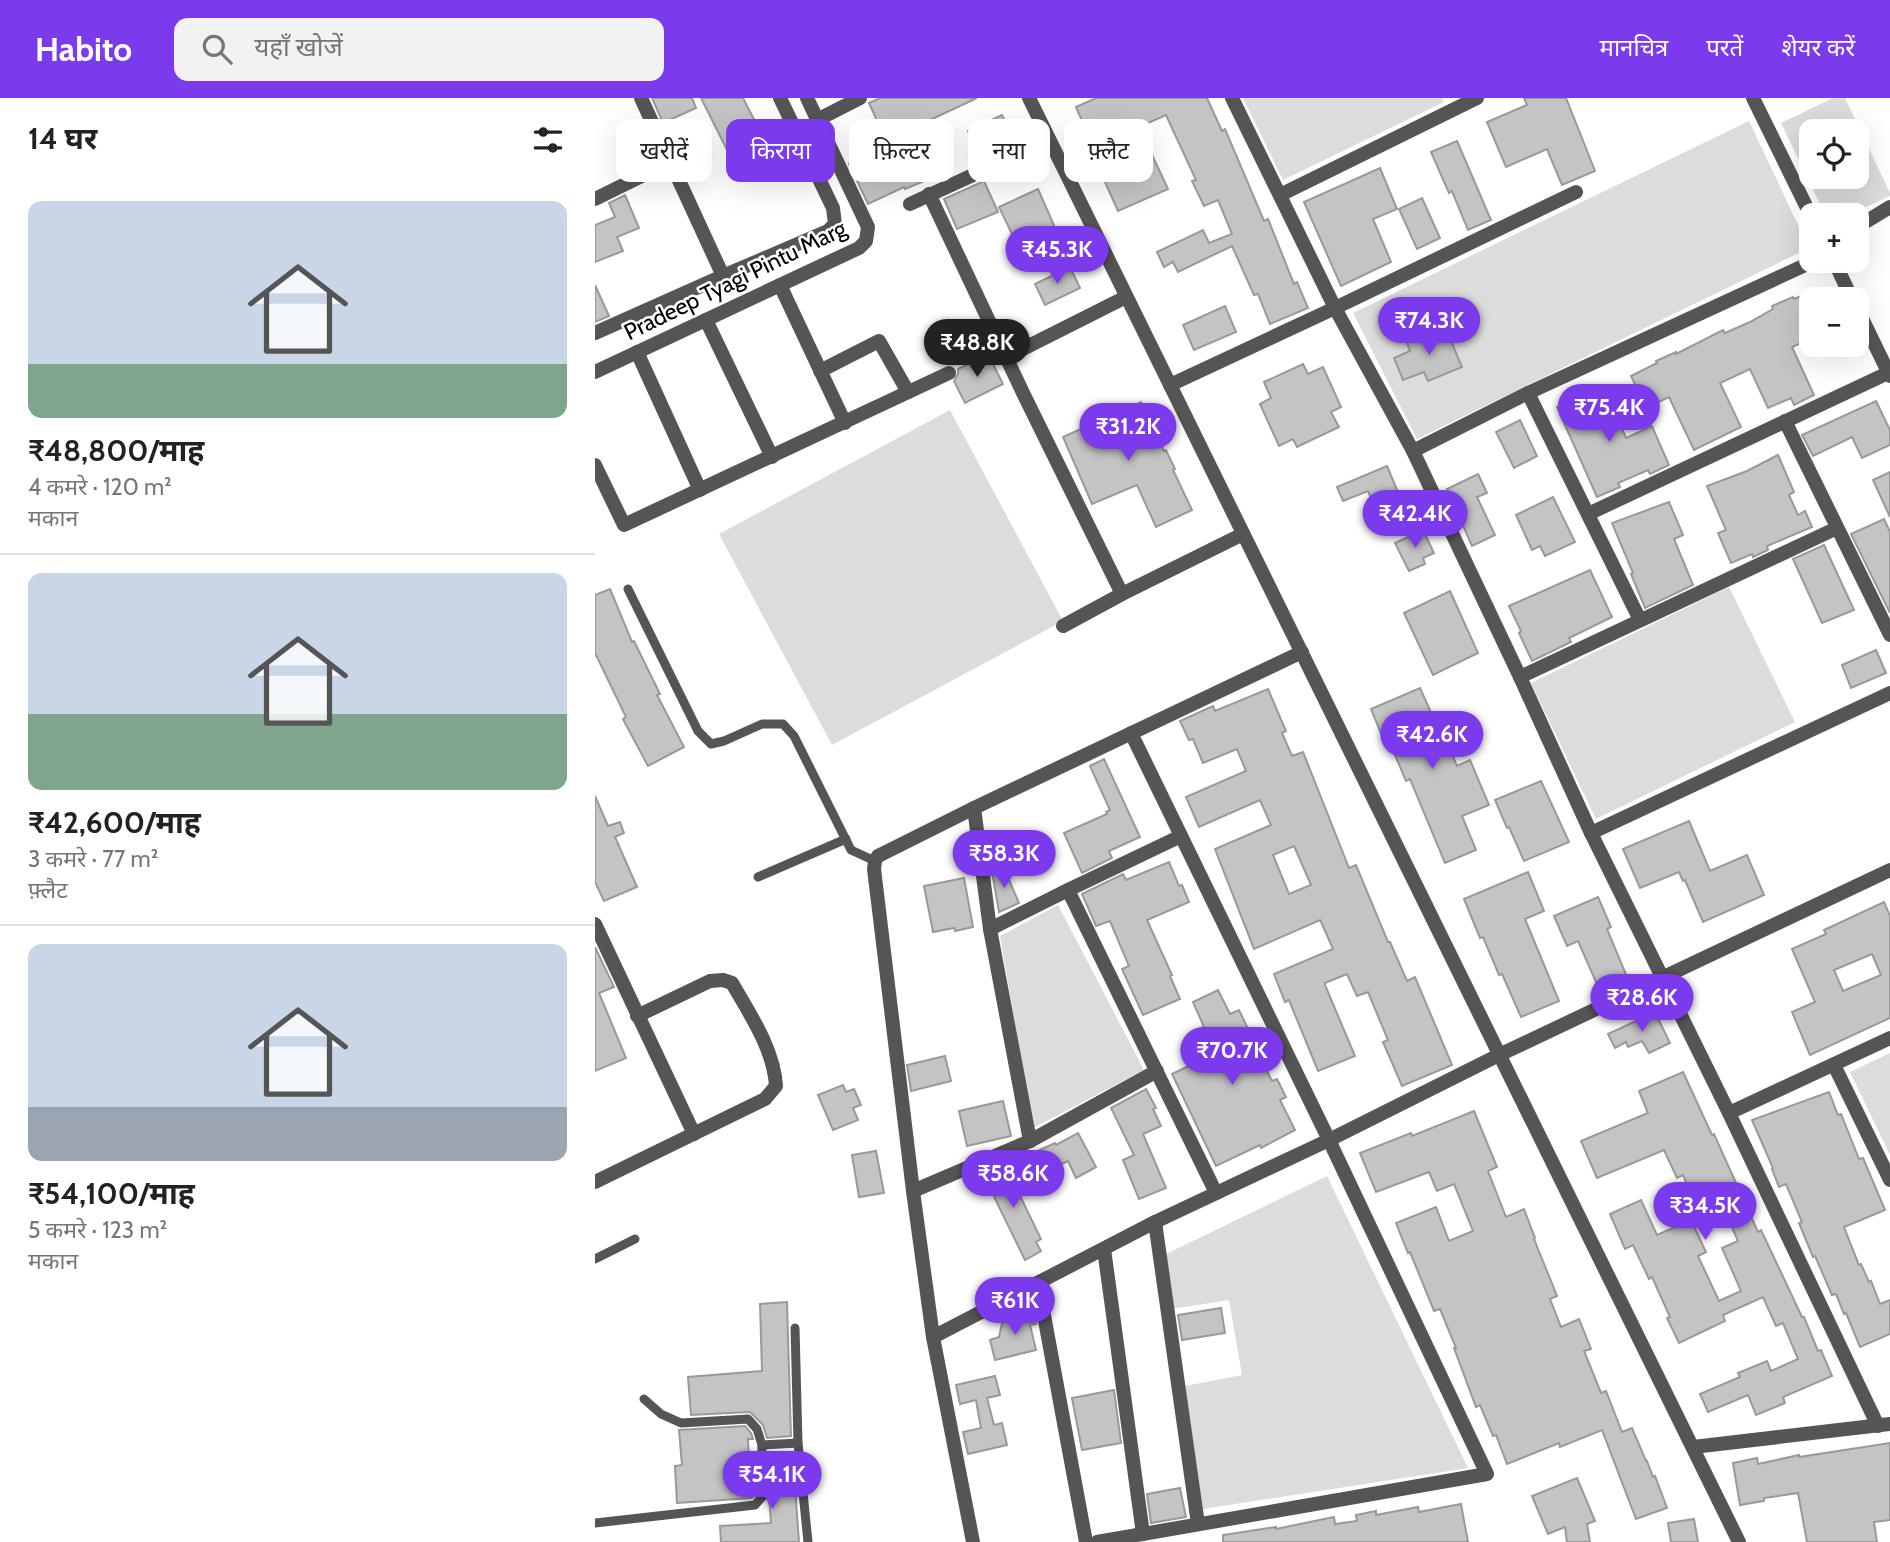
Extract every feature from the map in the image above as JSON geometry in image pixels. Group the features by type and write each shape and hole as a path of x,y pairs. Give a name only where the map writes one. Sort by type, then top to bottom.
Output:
{"street":[{"path":"641,98 651,119"},
{"path":"595,333 828,231 835,224 834,208 780,98"},
{"name":"Pradeep Tyagi Pintu Marg","path":"807,98 817,119"},
{"path":"819,119 860,98"},
{"path":"1028,98 1038,119"},
{"path":"1232,98 1335,308 1413,451 1591,833 1884,1425 1692,1447"},
{"path":"1280,195 1456,103 1477,98"},
{"path":"1753,98 1805,203"},
{"path":"1050,142 1739,1542"},
{"name":"Pradeep Tyagi Pintu Marg","path":"595,372 859,248 866,241 868,228 835,158"},
{"path":"910,204 968,176"},
{"path":"595,199 629,182"},
{"path":"679,182 723,276"},
{"path":"1170,385 1576,192"},
{"path":"929,194 1122,594"},
{"path":"1869,220 1890,207"},
{"path":"1413,451 1528,393 1799,268"},
{"path":"780,285 845,423"},
{"path":"1007,357 1126,297"},
{"path":"706,320 772,457"},
{"path":"1588,514 1889,373 1869,332"},
{"path":"820,370 879,341 908,392"},
{"path":"637,352 700,490"},
{"path":"595,465 624,525 949,373"},
{"path":"1528,393 1640,621"},
{"path":"1785,421 1890,635"},
{"path":"1520,677 1837,528"},
{"path":"1063,626 1243,534"},
{"path":"973,1542 933,1337 913,1191 875,861 878,856 974,807 1302,652"},
{"path":"1591,833 1890,693"},
{"path":"1097,1542 1487,1474 1329,1140 1131,733"},
{"path":"974,807 990,929 1030,1141"},
{"path":"990,929 1181,836"},
{"path":"933,1337 1156,1222 1499,1055 1890,870"},
{"path":"1068,890 1216,1193"},
{"path":"595,924 694,1134"},
{"path":"595,1182 765,1099 776,1086 775,1070 763,1042 732,984 723,980 711,981 637,1016"},
{"path":"1729,1113 1890,1038"},
{"path":"1834,1065 1890,1180"},
{"path":"913,1191 1030,1141 1157,1071"},
{"path":"1156,1222 1198,1524"},
{"path":"1104,1249 1143,1534"},
{"path":"1038,1283 1086,1542"}],"lane":[{"path":"628,589 698,731 711,744 762,724 783,724 794,736 851,850 875,861"},
{"path":"758,877 846,839"},
{"path":"595,1259 635,1239"},
{"path":"795,1328 799,1443 808,1542"},
{"path":"595,1523 755,1505 762,1497 762,1445 757,1429 748,1419 681,1423 661,1414 644,1399"},
{"path":"762,1445 799,1443"}],"shaded area":[{"path":"1243,98 1442,98 1444,102 1283,180"},
{"path":"1833,98 1845,98 1855,119 1799,119 1799,161 1781,123"},
{"path":"1749,121 1799,227 1799,253 1417,439 1353,313"},
{"path":"1869,149 1890,196 1869,206 1869,203 1819,203 1813,189 1869,189"},
{"path":"950,410 1063,621 832,745 719,534"},
{"path":"1729,587 1795,722 1596,819 1531,683"},
{"path":"1058,905 1144,1070 1033,1128 1000,936"},
{"path":"1890,1053 1890,1155 1850,1072"},
{"path":"1327,1176 1468,1468 1203,1509 1185,1386 1242,1375 1229,1300 1172,1309 1166,1254"}],"building":[{"path":"652,98 692,98 696,108 672,119 661,119"},
{"path":"701,98 743,98 754,119 726,119 726,148"},
{"path":"880,98 977,98 932,119 876,119 869,103"},
{"path":"1096,98 1207,98 1222,131 1225,129 1264,221 1268,219 1294,284 1297,282 1308,308 1270,324 1258,294 1254,295 1232,246 1178,272 1173,262 1164,267 1157,252 1203,230 1209,243 1232,234 1218,200 1204,206 1192,181 1196,180 1166,115 1153,121 1081,119 1076,107"},
{"path":"1524,98 1566,98 1595,171 1562,185 1547,149 1506,167 1487,122 1527,105"},
{"path":"1457,141 1491,220 1468,230 1452,191 1449,193 1431,152"},
{"path":"1153,157 1168,189 1118,211 1105,182 1153,182"},
{"path":"1380,168 1397,209 1373,219 1391,262 1341,286 1304,202"},
{"path":"858,182 922,182 905,189 904,187 868,204"},
{"path":"984,182 998,212 957,229 944,199"},
{"path":"1038,189 1063,246 1026,263 999,207"},
{"path":"625,195 639,228 617,237 623,251 595,262 595,225 615,217 609,203"},
{"path":"1422,198 1440,238 1417,249 1399,209"},
{"path":"1070,267 1080,288 1045,305 1035,284"},
{"path":"595,285 609,316 595,322"},
{"path":"1793,297 1799,297 1799,344 1792,347 1814,395 1794,405 1791,398 1768,408 1750,369 1720,383 1741,427 1694,450 1669,397 1646,408 1631,376 1657,363 1656,361 1723,330 1725,333 1750,322 1773,309 1772,306"},
{"path":"1225,306 1236,332 1194,350 1183,325"},
{"path":"1445,327 1462,367 1428,381 1424,372 1403,380 1394,358 1410,351 1407,343"},
{"path":"988,354 1003,384 965,403 954,381 958,369"},
{"path":"1303,364 1308,374 1323,367 1341,407 1331,412 1339,427 1297,447 1293,439 1279,446 1260,404 1271,398 1264,382"},
{"path":"1606,391 1626,438 1652,426 1669,465 1650,474 1648,470 1618,483 1620,487 1597,497 1557,407"},
{"path":"1876,401 1890,430 1890,445 1862,458 1852,437 1813,456 1802,435"},
{"path":"1141,402 1175,469 1173,470 1192,510 1156,527 1137,485 1092,504 1063,437"},
{"path":"1520,420 1537,456 1514,468 1496,432"},
{"path":"1778,455 1794,492 1789,495 1798,515 1805,511 1812,527 1767,546 1768,550 1753,557 1752,554 1731,563 1718,533 1726,530 1707,486 1747,471"},
{"path":"1387,466 1400,497 1375,508 1368,491 1343,501 1337,487"},
{"path":"1890,472 1890,517 1873,480"},
{"path":"1478,474 1487,493 1477,497 1495,535 1472,546 1447,489"},
{"path":"1553,497 1575,542 1545,556 1540,546 1532,550 1516,515"},
{"path":"1669,502 1683,535 1674,539 1693,585 1645,608 1612,523"},
{"path":"1884,519 1890,532 1890,613 1851,534"},
{"path":"1423,530 1434,553 1423,558 1425,564 1409,571 1395,543"},
{"path":"1824,545 1854,610 1822,623 1793,559"},
{"path":"1590,570 1612,617 1569,638 1571,642 1532,661 1509,606"},
{"path":"610,589 632,642 634,641 660,694 657,695 684,747 648,766 623,719 626,717 595,653 595,595"},
{"path":"1450,591 1478,653 1433,675 1404,613"},
{"path":"1876,650 1886,673 1851,688 1842,665"},
{"path":"1420,688 1437,726 1440,725 1457,766 1470,760 1489,805 1462,816 1476,850 1445,863 1410,779 1406,781 1389,741 1385,743 1371,709"},
{"path":"1268,689 1286,731 1282,733 1292,756 1303,752 1349,868 1356,865 1407,981 1415,977 1452,1065 1402,1086 1383,1042 1388,1040 1368,992 1357,996 1347,974 1325,985 1355,1056 1318,1071 1289,1000 1285,1002 1274,974 1333,949 1322,924 1320,920 1254,949 1215,849 1271,825 1260,800 1199,827 1186,797 1246,771 1237,749 1203,763 1193,739 1189,740 1180,721 1213,706 1215,711","holes":["1294,846 1311,885 1289,894 1273,855"]},
{"path":"1104,759 1140,837 1109,851 1112,858 1082,873 1064,833 1107,814 1110,810 1090,766"},
{"path":"1541,781 1569,842 1524,861 1495,800"},
{"path":"595,796 608,826 620,822 624,833 615,837 637,887 604,901 595,882"},
{"path":"1689,821 1710,871 1747,855 1764,895 1703,922 1679,872 1640,888 1623,849"},
{"path":"1169,862 1189,902 1147,920 1180,999 1143,1015 1122,969 1129,966 1110,921 1096,926 1082,894 1123,874 1126,880"},
{"path":"1003,866 1019,903 999,912 992,871"},
{"path":"1528,872 1544,911 1525,919 1559,1001 1521,1017 1483,937 1480,938 1464,899"},
{"path":"964,878 973,927 933,932 924,886"},
{"path":"1598,897 1611,927 1607,929 1627,977 1599,989 1578,941 1567,946 1554,916"},
{"path":"1884,902 1890,916 1890,1018 1810,1055 1792,1012 1815,1002 1792,949 1826,934 1824,930","holes":["1872,954 1881,975 1843,991 1834,970"]},
{"path":"595,947 614,987 599,993 626,1058 595,1071"},
{"path":"1218,990 1230,1014 1239,1010 1250,1033 1252,1032 1263,1055 1259,1056 1272,1081 1277,1079 1286,1097 1280,1100 1295,1130 1261,1148 1260,1145 1216,1166 1172,1074 1213,1054 1193,1002"},
{"path":"1655,1012 1670,1043 1649,1053 1642,1041 1628,1047 1626,1042 1615,1048 1608,1034"},
{"path":"945,1056 951,1081 911,1091 907,1065"},
{"path":"1683,1072 1758,1232 1761,1230 1832,1376 1783,1397 1785,1403 1756,1415 1748,1395 1708,1412 1700,1394 1740,1377 1738,1373 1767,1361 1771,1371 1798,1359 1783,1323 1776,1326 1763,1297 1723,1315 1725,1321 1679,1343 1652,1277 1649,1279 1633,1245 1625,1249 1610,1214 1641,1200 1657,1235 1691,1220 1706,1252 1698,1256 1719,1301 1741,1291 1722,1248 1738,1241 1721,1202 1694,1215 1688,1200 1693,1198 1683,1175 1677,1178 1664,1150 1597,1178 1581,1141 1648,1113 1639,1091"},
{"path":"843,1085 846,1092 854,1089 861,1105 853,1108 858,1120 833,1130 818,1095"},
{"path":"1146,1089 1156,1108 1153,1109 1161,1126 1143,1134 1166,1188 1139,1199 1123,1160 1134,1155 1111,1108"},
{"path":"1829,1092 1859,1159 1863,1158 1885,1210 1844,1227 1859,1265 1861,1264 1869,1282 1871,1281 1880,1304 1890,1300 1890,1334 1860,1347 1846,1313 1844,1314 1836,1294 1832,1295 1815,1256 1813,1257 1786,1184 1779,1187 1752,1120"},
{"path":"1003,1101 1011,1136 967,1146 959,1111"},
{"path":"1474,1111 1497,1167 1488,1171 1506,1217 1524,1209 1557,1296 1550,1299 1561,1327 1579,1319 1591,1349 1584,1351 1601,1393 1606,1391 1622,1432 1632,1428 1667,1508 1636,1519 1602,1430 1560,1447 1559,1443 1507,1464 1480,1405 1476,1407 1440,1309 1434,1311 1396,1223 1436,1207 1449,1241 1473,1231 1454,1184 1437,1191 1429,1172 1376,1192 1360,1153"},
{"path":"1078,1133 1096,1167 1076,1178 1068,1161 1043,1173 1033,1153"},
{"path":"876,1151 884,1193 859,1197 852,1155"},
{"path":"1004,1163 1041,1239 1036,1242 1041,1251 1025,1260 982,1172"},
{"path":"787,1302 791,1436 767,1438 763,1425 750,1412 691,1415 688,1377 762,1371 760,1304"},
{"path":"1221,1308 1225,1333 1182,1340 1178,1315"},
{"path":"1032,1311 1036,1324 1030,1325 1036,1350 995,1360 990,1340 999,1337 1003,1319"},
{"path":"995,1376 1000,1395 987,1398 994,1425 1002,1423 1007,1445 968,1454 963,1432 981,1428 976,1400 960,1404 956,1385"},
{"path":"1114,1390 1121,1443 1082,1450 1072,1398"},
{"path":"745,1426 753,1439 748,1439 749,1462 755,1461 755,1494 752,1498 677,1503 675,1466 682,1465 679,1430"},
{"path":"1890,1443 1890,1520 1874,1522 1877,1542 1807,1542 1798,1493 1740,1505 1733,1463 1757,1458 1758,1464 1799,1455"},
{"path":"793,1459 799,1542 721,1542 720,1526 771,1523 769,1461"},
{"path":"1577,1478 1595,1521 1587,1524 1590,1542 1567,1542 1565,1527 1548,1534 1532,1496"},
{"path":"1180,1488 1186,1517 1151,1523 1147,1494"},
{"path":"1461,1504 1468,1542 1223,1542 1223,1535 1276,1529 1334,1517 1335,1524 1357,1521 1356,1515 1376,1511 1376,1515 1418,1507 1419,1512"},
{"path":"1694,1519 1698,1542 1671,1542 1668,1523"}]}
